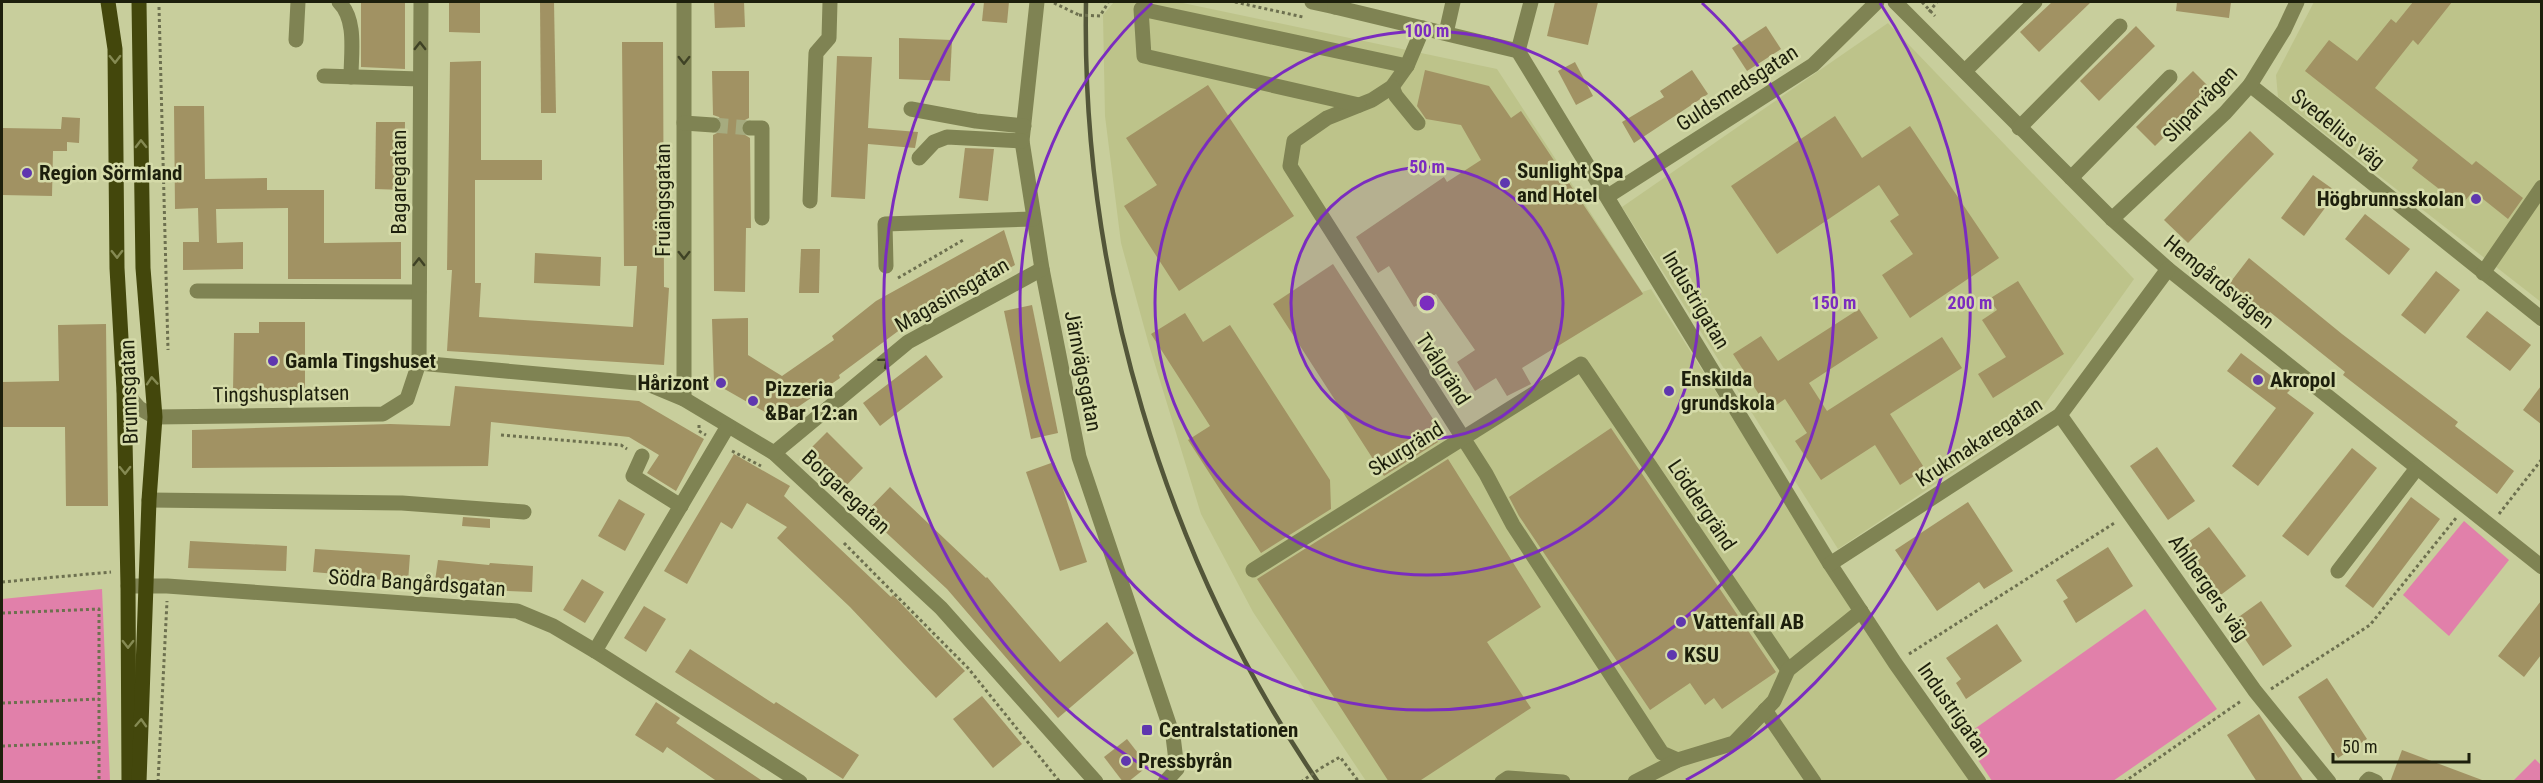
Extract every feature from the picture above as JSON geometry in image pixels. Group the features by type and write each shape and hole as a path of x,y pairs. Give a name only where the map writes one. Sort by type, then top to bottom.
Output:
{"main road":[{"name":"Brunnsgatan","path":"108,2 115,49 117,268 124,390 128,586 129,782"},
{"name":"Brunnsgatan","path":"139,2 143,268 154,417 139,782"}],"street":[{"path":"296,40 297,2"},
{"path":"339,2 351,24 351,77"},
{"name":"Bagaregatan","path":"419,363 420,2"},
{"name":"Fruängsgatan","path":"684,2 684,399"},
{"path":"810,201 816,53 829,38 830,2"},
{"name":"Järnvägsgatan","path":"1037,2 1023,134 1033,219 1042,269 1079,457 1173,736 1181,775"},
{"path":"1312,2 1336,4 1518,51 1531,2"},
{"path":"1446,33 1453,2"},
{"name":"Guldsmedsgatan","path":"1608,196 1813,64 1877,2"},
{"name":"Hemgårdsvägen","path":"1895,2 2112,219 2168,269 2541,567"},
{"path":"1965,71 2034,2"},
{"name":"Sliparvägen","path":"2112,219 2225,113 2250,85 2284,30 2296,2"},
{"path":"1359,105 1144,56 1142,9 1407,66"},
{"path":"2019,128 2120,26"},
{"name":"Tvålgränd","path":"1423,28 1407,66 1392,87 1359,105 1327,118 1294,141 1290,166 1486,474 1513,525 1662,753 1678,760"},
{"name":"Industrigatan","path":"1518,51 1830,564 1894,663 1979,782"},
{"path":"324,76 420,80"},
{"path":"2071,178 2170,76"},
{"name":"Svedelius väg","path":"2250,85 2541,319"},
{"path":"1392,87 1396,96 1418,123"},
{"path":"911,109 976,121 1023,134"},
{"path":"684,123 713,125"},
{"path":"750,128 762,128 762,218"},
{"path":"919,158 934,142 946,137 1023,134"},
{"path":"2483,273 2541,187"},
{"path":"886,267 885,224 1033,219"},
{"name":"Magasinsgatan","path":"774,453 908,342 1042,269"},
{"name":"Krukmakaregatan","path":"1830,564 2060,415 2168,269"},
{"path":"197,291 419,292"},
{"name":"Tingshusplatsen","path":"154,417 383,414 406,399 419,363"},
{"name":"Borgaregatan","path":"419,363 648,384 684,399 774,453 941,608 1096,782"},
{"name":"Skurgränd","path":"1253,570 1581,364"},
{"name":"Löddergränd","path":"1581,364 1788,670"},
{"path":"124,390 139,408 154,417"},
{"name":"Ahlbergers väg","path":"2060,415 2255,691 2329,782"},
{"path":"595,651 728,426"},
{"path":"642,456 633,476 681,506"},
{"path":"2338,571 2417,468"},
{"path":"149,500 402,503 524,512"},
{"name":"Södra Bangårdsgatan","path":"128,586 167,586 517,611 553,626 595,651 800,782"},
{"path":"1635,782 1678,760 1734,743 1773,701 1788,670 1860,611"},
{"path":"1765,710 1814,782"},
{"path":"1165,782 1181,775"},
{"path":"1502,782 1508,778 1563,782"},
{"path":"2366,782 2369,779 2376,782"}],"path":[{"path":"1053,3 1079,15 1100,16 1108,2"},
{"path":"1922,2 1938,20"},
{"path":"159,7 168,359"},
{"path":"890,282 965,239 989,221"},
{"path":"501,435 621,446 642,456"},
{"path":"718,443 764,468"},
{"path":"2498,515 2541,459"},
{"path":"2124,782 2255,691 2270,689 2370,625 2466,506"},
{"path":"1894,663 2130,512"},
{"path":"841,540 968,668 1060,782"},
{"path":"2,582 111,572"},
{"path":"158,782 167,586"},
{"path":"2,613 99,609 99,782"},
{"path":"2,703 99,699"},
{"path":"2,746 99,741"},
{"path":"1301,782 1340,757 1359,780"}],"shaded area":[{"path":"1114,2 1178,2 1497,69 1642,292 1651,289 1750,446 1973,781 1366,781 1253,612 1201,514 1149,345 1121,243 1105,116 1103,15"},
{"name":"Högbrunnsskolan","path":"2314,2 2541,2 2541,302 2278,97 2276,75"},
{"path":"1888,23 2134,279 2036,417 1838,549 1622,207"},
{"path":"2464,521 2509,560 2449,636 2403,595"},
{"path":"102,589 110,781 2,781 2,599"},
{"path":"2145,609 2217,709 2113,781 1992,781 1963,737"},
{"path":"2535,759 2541,765 2541,781 2513,781"}],"building":[{"path":"361,2 405,2 405,69 361,67"},
{"path":"449,2 480,2 480,33 449,32"},
{"path":"540,2 554,2 556,113 541,113"},
{"path":"714,2 744,2 745,27 715,28"},
{"path":"984,2 1009,2 1007,23 982,21"},
{"path":"1555,2 1598,2 1588,45 1547,36"},
{"path":"2052,2 2091,2 2039,52 2020,32"},
{"path":"2177,2 2231,2 2229,18 2176,11"},
{"path":"2413,2 2452,2 2418,45 2413,40 2375,88 2472,165 2476,161 2523,198 2508,219 2473,191 2461,206 2412,168 2418,160 2305,71 2329,40 2357,61 2391,19 2396,23"},
{"path":"1766,26 1781,49 1747,71 1732,48"},
{"path":"2136,26 2155,46 2099,101 2080,81"},
{"path":"899,38 952,40 950,81 899,79"},
{"path":"622,42 663,42 664,287 669,288 664,365 447,351 452,270 447,270 450,62 481,61 481,160 542,160 542,180 475,180 475,283 481,283 479,317 633,327 637,266 624,266"},
{"path":"837,56 872,57 868,128 918,132 915,148 868,144 865,199 831,197"},
{"path":"1575,62 1593,96 1576,105 1558,71"},
{"path":"1425,70 1489,86 1511,118 1521,111 1643,294 1522,368 1531,384 1507,396 1496,378 1475,391 1457,362 1475,350 1436,294 1414,307 1389,266 1378,273 1356,237 1444,177 1447,182 1481,160 1461,125 1426,119 1417,106"},
{"path":"1692,70 1708,94 1634,143 1622,122 1664,97 1660,91"},
{"path":"712,71 749,71 749,118 740,127 742,133 750,138 751,228 746,228 745,292 714,291 713,135 721,131 723,125 719,117 713,115"},
{"path":"2193,71 2212,90 2155,146 2136,127"},
{"path":"1208,85 1294,216 1179,291 1124,206 1157,185 1126,138"},
{"path":"174,106 204,106 205,179 267,178 267,190 324,190 324,243 401,242 401,279 288,279 288,208 216,209 217,243 243,242 243,269 183,270 183,242 199,242 198,208 175,209"},
{"path":"1835,116 1862,158 1910,126 1999,258 1910,318 1882,275 1913,254 1890,221 1899,215 1879,185 1777,254 1731,186"},
{"name":"Region Sörmland","path":"62,117 80,118 79,143 67,142 67,151 53,151 52,196 2,195 2,128 61,129"},
{"path":"376,122 405,122 404,190 375,189"},
{"path":"2250,131 2274,154 2188,243 2164,220"},
{"path":"965,148 994,149 988,201 959,198"},
{"path":"2313,175 2337,192 2304,236 2281,218"},
{"path":"2365,214 2410,249 2389,275 2345,239"},
{"path":"1004,230 1015,265 901,329 839,375 840,378 779,420 714,383 712,319 748,318 748,355 782,376 834,340 832,336 876,301"},
{"path":"801,249 820,249 819,293 799,293"},
{"path":"535,253 601,257 600,286 534,283"},
{"path":"2249,258 2342,334 2458,422 2455,426 2514,471 2497,494 2343,375 2345,372 2270,312 2268,314 2229,284"},
{"path":"1333,264 1442,433 1435,438 1438,442 1384,476 1273,304"},
{"path":"2436,271 2460,290 2425,334 2401,315"},
{"path":"2018,281 2064,354 1993,398 1978,374 2006,357 1982,320 1997,310 1989,299"},
{"path":"1032,305 1058,433 1031,439 1004,311"},
{"path":"1859,309 1878,338 1809,383 1827,411 1942,337 1962,368 1890,414 1925,469 1900,485 1875,445 1821,480 1795,441 1807,433 1785,399 1769,410 1733,354 1761,336 1778,361"},
{"path":"2487,311 2531,345 2510,371 2466,337"},
{"path":"1185,313 1203,342 1230,325 1330,480 1331,509 1261,553 1188,440 1210,426 1151,334"},
{"name":"Gamla Tingshuset","path":"259,322 305,322 305,401 264,401 264,391 233,391 234,333 259,333"},
{"path":"106,324 108,506 66,506 65,427 2,427 2,382 59,381 58,325"},
{"path":"2241,353 2290,390 2287,393 2314,413 2258,486 2232,466 2276,408 2227,371"},
{"path":"926,355 943,377 880,426 863,403"},
{"path":"455,386 639,401 704,439 676,491 647,473 659,455 629,437 491,422 488,466 192,468 192,430 390,424 450,426"},
{"path":"2541,386 2541,424 2523,410"},
{"path":"1611,428 1776,672 1722,709 1714,698 1705,705 1690,683 1650,710 1519,516 1509,497"},
{"path":"827,432 863,468 842,490 805,454"},
{"path":"2157,447 2195,501 2168,520 2130,466"},
{"path":"2352,448 2377,468 2308,556 2282,536"},
{"path":"734,454 790,486 784,496 891,597 893,595 965,671 936,698 850,607 777,538 787,527 747,503 732,529 721,522 687,584 664,571"},
{"path":"1448,459 1541,607 1487,642 1531,708 1418,782 1389,782 1257,579"},
{"path":"1054,462 1087,562 1060,571 1026,472"},
{"path":"890,487 987,577 1060,662 1107,622 1134,653 1058,718 947,589 865,513"},
{"path":"2411,497 2440,519 2373,608 2345,586"},
{"path":"619,499 645,514 625,551 598,536"},
{"path":"1968,502 2013,571 1984,589 1979,582 1937,611 1895,550"},
{"path":"463,517 490,519 490,528 462,526"},
{"path":"2209,527 2246,576 2218,597 2181,547"},
{"path":"190,541 287,546 286,571 188,568"},
{"path":"2108,547 2133,586 2076,623 2063,601 2068,598 2056,580"},
{"path":"315,549 410,555 408,582 313,572"},
{"path":"438,560 533,566 532,592 488,590 488,586 435,581"},
{"path":"582,579 604,592 585,623 563,610"},
{"path":"2261,601 2292,646 2263,666 2233,621"},
{"path":"2541,601 2541,655 2524,677 2498,656"},
{"path":"644,606 666,619 646,652 624,638"},
{"path":"1997,624 2022,661 1966,699 1956,683 1961,679 1946,658"},
{"path":"690,649 774,704 776,702 859,755 843,779 675,672"},
{"path":"2327,678 2367,739 2338,758 2298,697"},
{"path":"982,696 1022,744 993,768 953,719"},
{"path":"656,702 680,718 676,723 764,782 718,782 667,747 663,753 635,735"},
{"path":"2259,714 2304,782 2257,782 2227,735"},
{"name":"Pressbyrån","path":"1127,739 1148,766 1128,782 1123,782 1104,757"},
{"path":"2402,750 2482,780 2482,782 2390,782"}],"tunnel":[{"path":"713,125 750,128"}],"railway":[{"path":"1086,2 1088,105 1098,207 1117,309 1142,410 1176,508 1216,603 1264,695 1318,782"}],"place":[{"name":"Region Sörmland","path":"27,173"},
{"name":"Sunlight Spa and Hotel","path":"1505,183"},
{"name":"Högbrunnsskolan","path":"2476,199"},
{"name":"Gamla Tingshuset","path":"273,361"},
{"name":"Akropol","path":"2258,380"},
{"name":"Hårizont","path":"721,383"},
{"name":"Enskilda grundskola","path":"1669,391"},
{"name":"Pizzeria &Bar 12:an","path":"753,401"},
{"name":"Vattenfall AB","path":"1681,622"},
{"name":"KSU","path":"1672,655"},
{"name":"Centralstationen","path":"1147,730"},
{"name":"Pressbyrån","path":"1126,761"}]}
